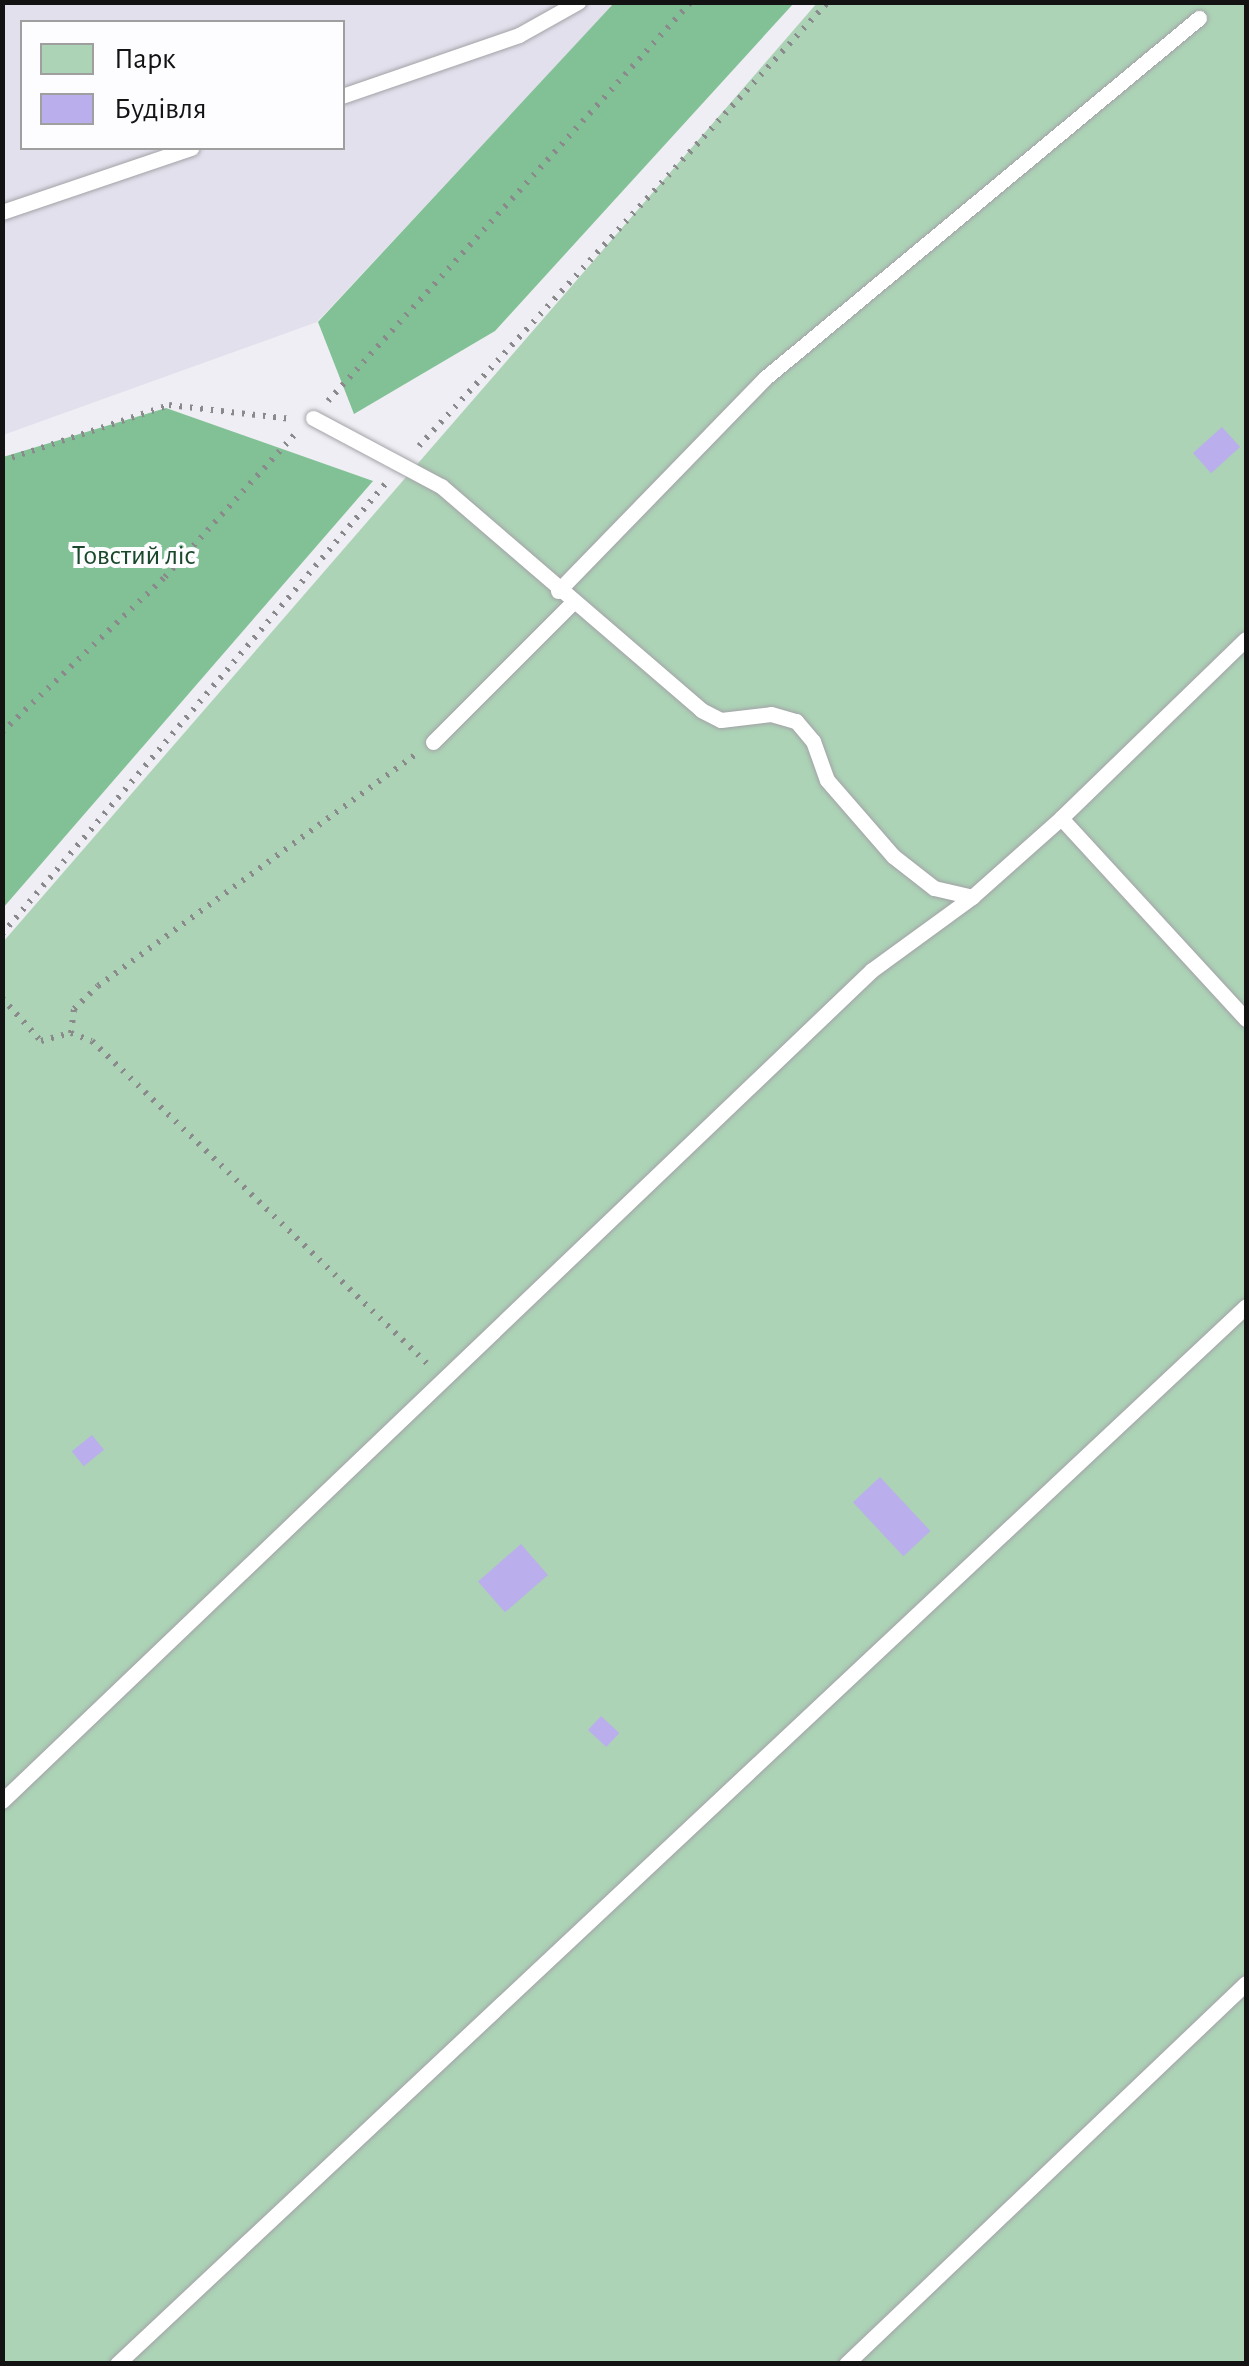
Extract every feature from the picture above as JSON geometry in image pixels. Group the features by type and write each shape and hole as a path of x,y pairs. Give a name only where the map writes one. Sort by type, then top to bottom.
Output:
{"lane":[{"path":"345,95 519,35 578,2"},
{"path":"558,591 765,378 1199,18"},
{"path":"2,212 185,150"},
{"path":"313,418 441,486 558,591 701,710 721,720 770,714 796,721 813,741 826,780 893,856 934,888 972,897"},
{"path":"433,742 572,603"},
{"path":"2,1801 447,1382 872,970 972,897 1246,639"},
{"path":"1060,818 1246,1019"},
{"path":"117,2364 1246,1306"},
{"path":"846,2364 1246,1983"}],"path":[{"path":"2,732 166,577 691,2"},
{"path":"2,934 402,464 828,2"},
{"path":"2,461 169,405 313,418"},
{"path":"71,1033 74,1010 98,986 433,742"},
{"path":"2,998 41,1041 71,1033 92,1041 447,1382"}],"shaded area":[{"path":"3,3 615,3 317,322 3,435"}],"green space":[{"path":"615,2 794,3 495,331 354,414 318,322"},
{"path":"817,3 1246,3 1246,2363 3,2364 3,942"},
{"name":"Товстий ліс","path":"166,408 373,481 3,908 3,457"}],"building":[{"path":"1222,427 1240,447 1211,473 1193,453"},
{"path":"92,1435 104,1450 84,1466 72,1451"},
{"path":"880,1477 930,1531 903,1556 853,1502"},
{"path":"521,1544 548,1575 505,1612 478,1581"},
{"path":"601,1716 619,1733 606,1747 588,1730"}]}
